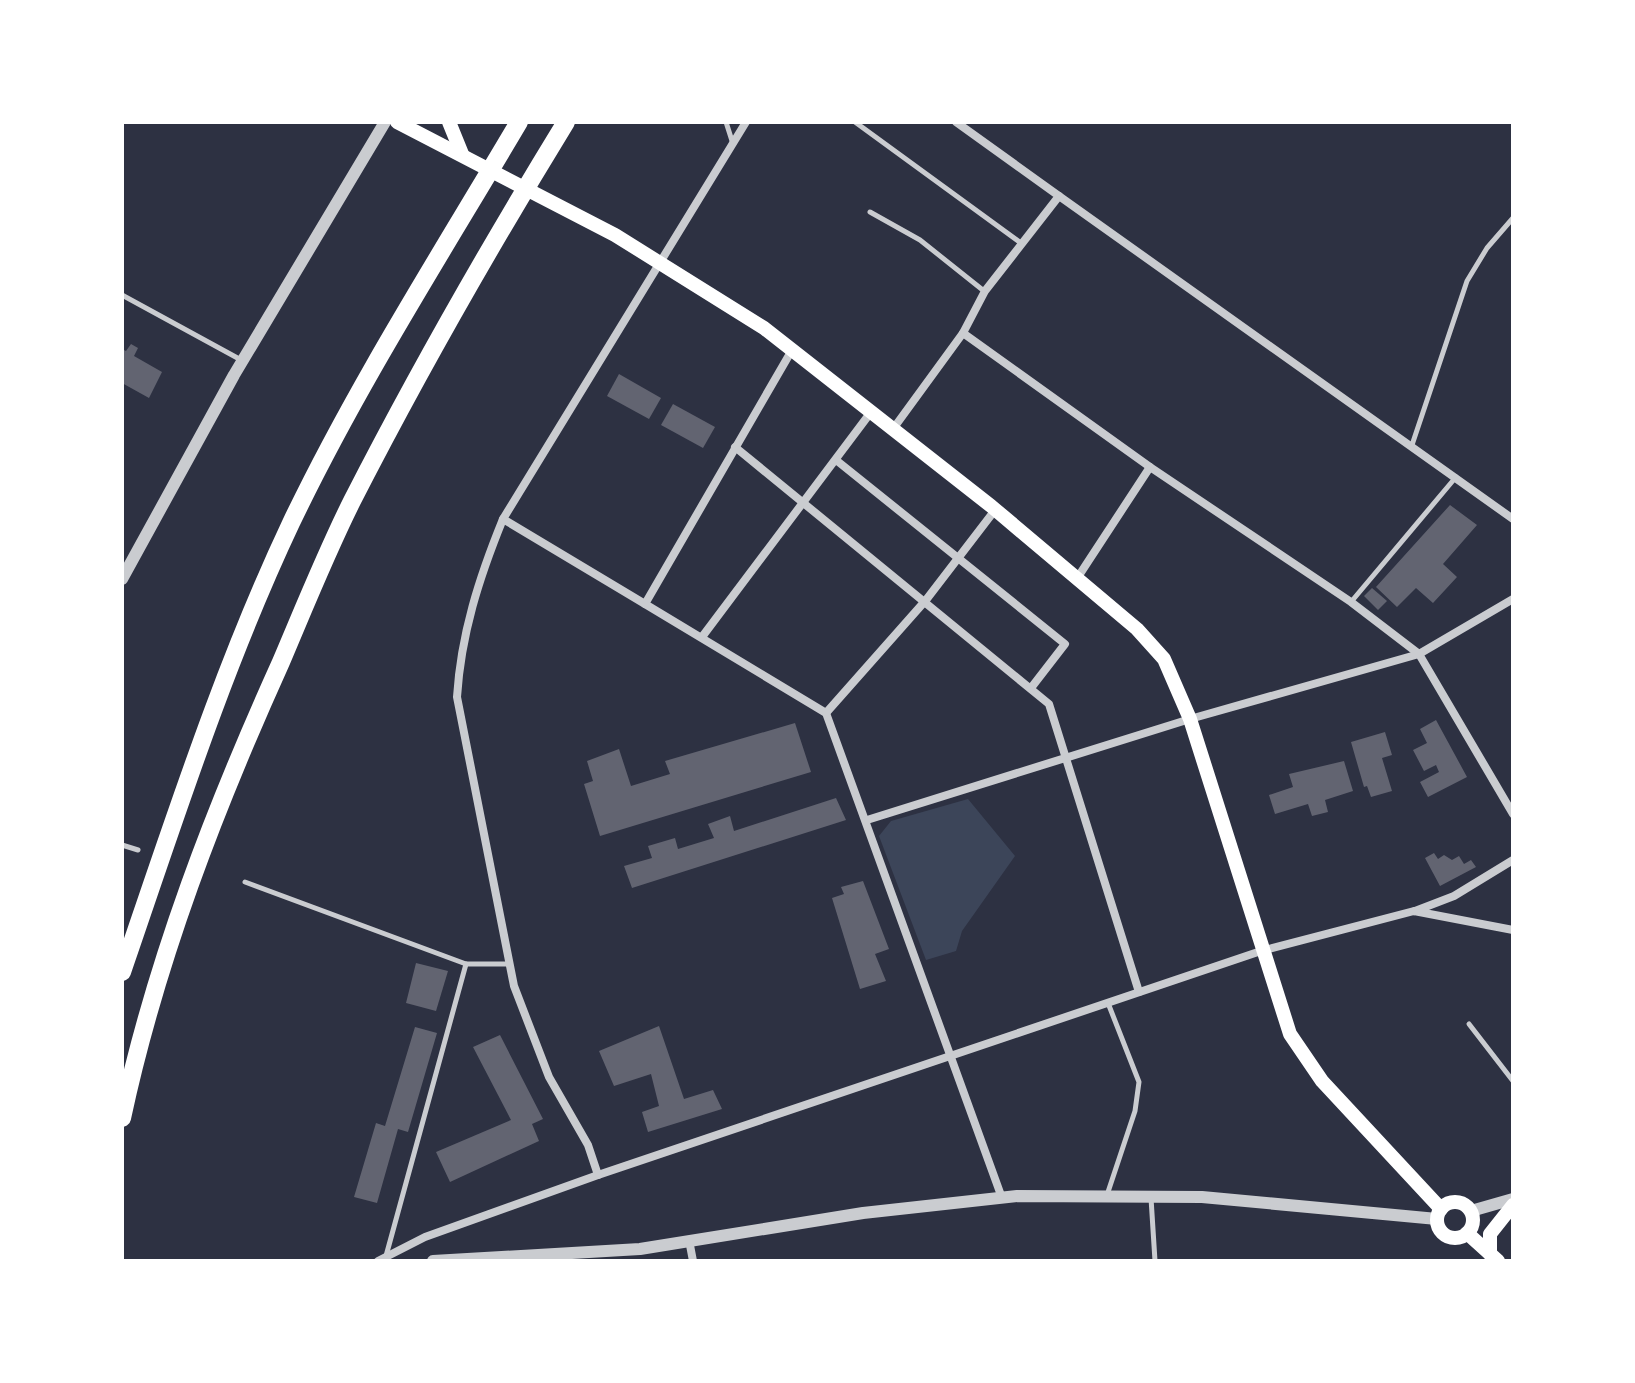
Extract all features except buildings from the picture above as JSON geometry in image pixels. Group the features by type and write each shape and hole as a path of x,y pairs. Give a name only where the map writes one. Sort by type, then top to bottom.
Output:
{"highway":[{"path":"122,972 235,652 291,524 347,415 519,122"},
{"path":"122,1118 131,1074 183,905 235,764 351,503 497,234 566,122"}],"main road":[{"path":"397,122 615,235 764,328 995,510 1154,645 1173,677 1190,719 1261,951 1290,1034 1322,1081 1439,1214 1445,1234 1456,1237 1467,1233 1473,1223 1471,1211 1456,1202 1439,1214"},
{"path":"449,122 463,155"},
{"path":"1494,1258 1490,1234 1513,1202"},
{"path":"1467,1233 1494,1258"}],"street":[{"path":"122,579 185,459 385,122"},
{"path":"598,1175 588,1145 549,1077 508,964 457,697 464,635 479,578 503,519 662,264 746,122"},
{"path":"956,122 1513,519"},
{"path":"893,429 963,333 985,291 1059,196"},
{"path":"963,333 1150,467 1351,602 1419,654 1513,814"},
{"path":"645,604 792,350"},
{"path":"702,637 871,412"},
{"path":"735,447 926,600 1049,704 1139,992"},
{"path":"836,460 1065,644 1031,688"},
{"path":"1075,581 1150,467"},
{"path":"826,713 926,600 995,510"},
{"path":"503,519 826,713 1002,1198"},
{"path":"867,820 1190,719 1419,654 1513,599"},
{"path":"382,1259 425,1237 598,1175 1139,992 1261,951 1414,911 1454,896 1513,860"},
{"path":"1414,911 1513,930"},
{"path":"433,1261 640,1249 863,1213 1002,1198 1202,1197 1439,1214"},
{"path":"1471,1211 1513,1202"},
{"path":"689,1240 693,1261"}],"lane":[{"path":"726,122 733,144"},
{"path":"855,122 1021,243"},
{"path":"870,212 920,240 985,291"},
{"path":"1412,445 1467,281 1487,248 1513,218"},
{"path":"122,295 243,362"},
{"path":"1351,602 1456,477"},
{"path":"122,845 138,850"},
{"path":"245,882 466,964 508,964"},
{"path":"382,1259 466,964"},
{"path":"1106,1196 1135,1111 1139,1082 1108,1003"},
{"path":"1469,1024 1513,1081"},
{"path":"1151,1197 1155,1261"}],"shaded area":[{"path":"968,799 1015,856 962,931 956,951 926,960 879,836 891,821"}]}
